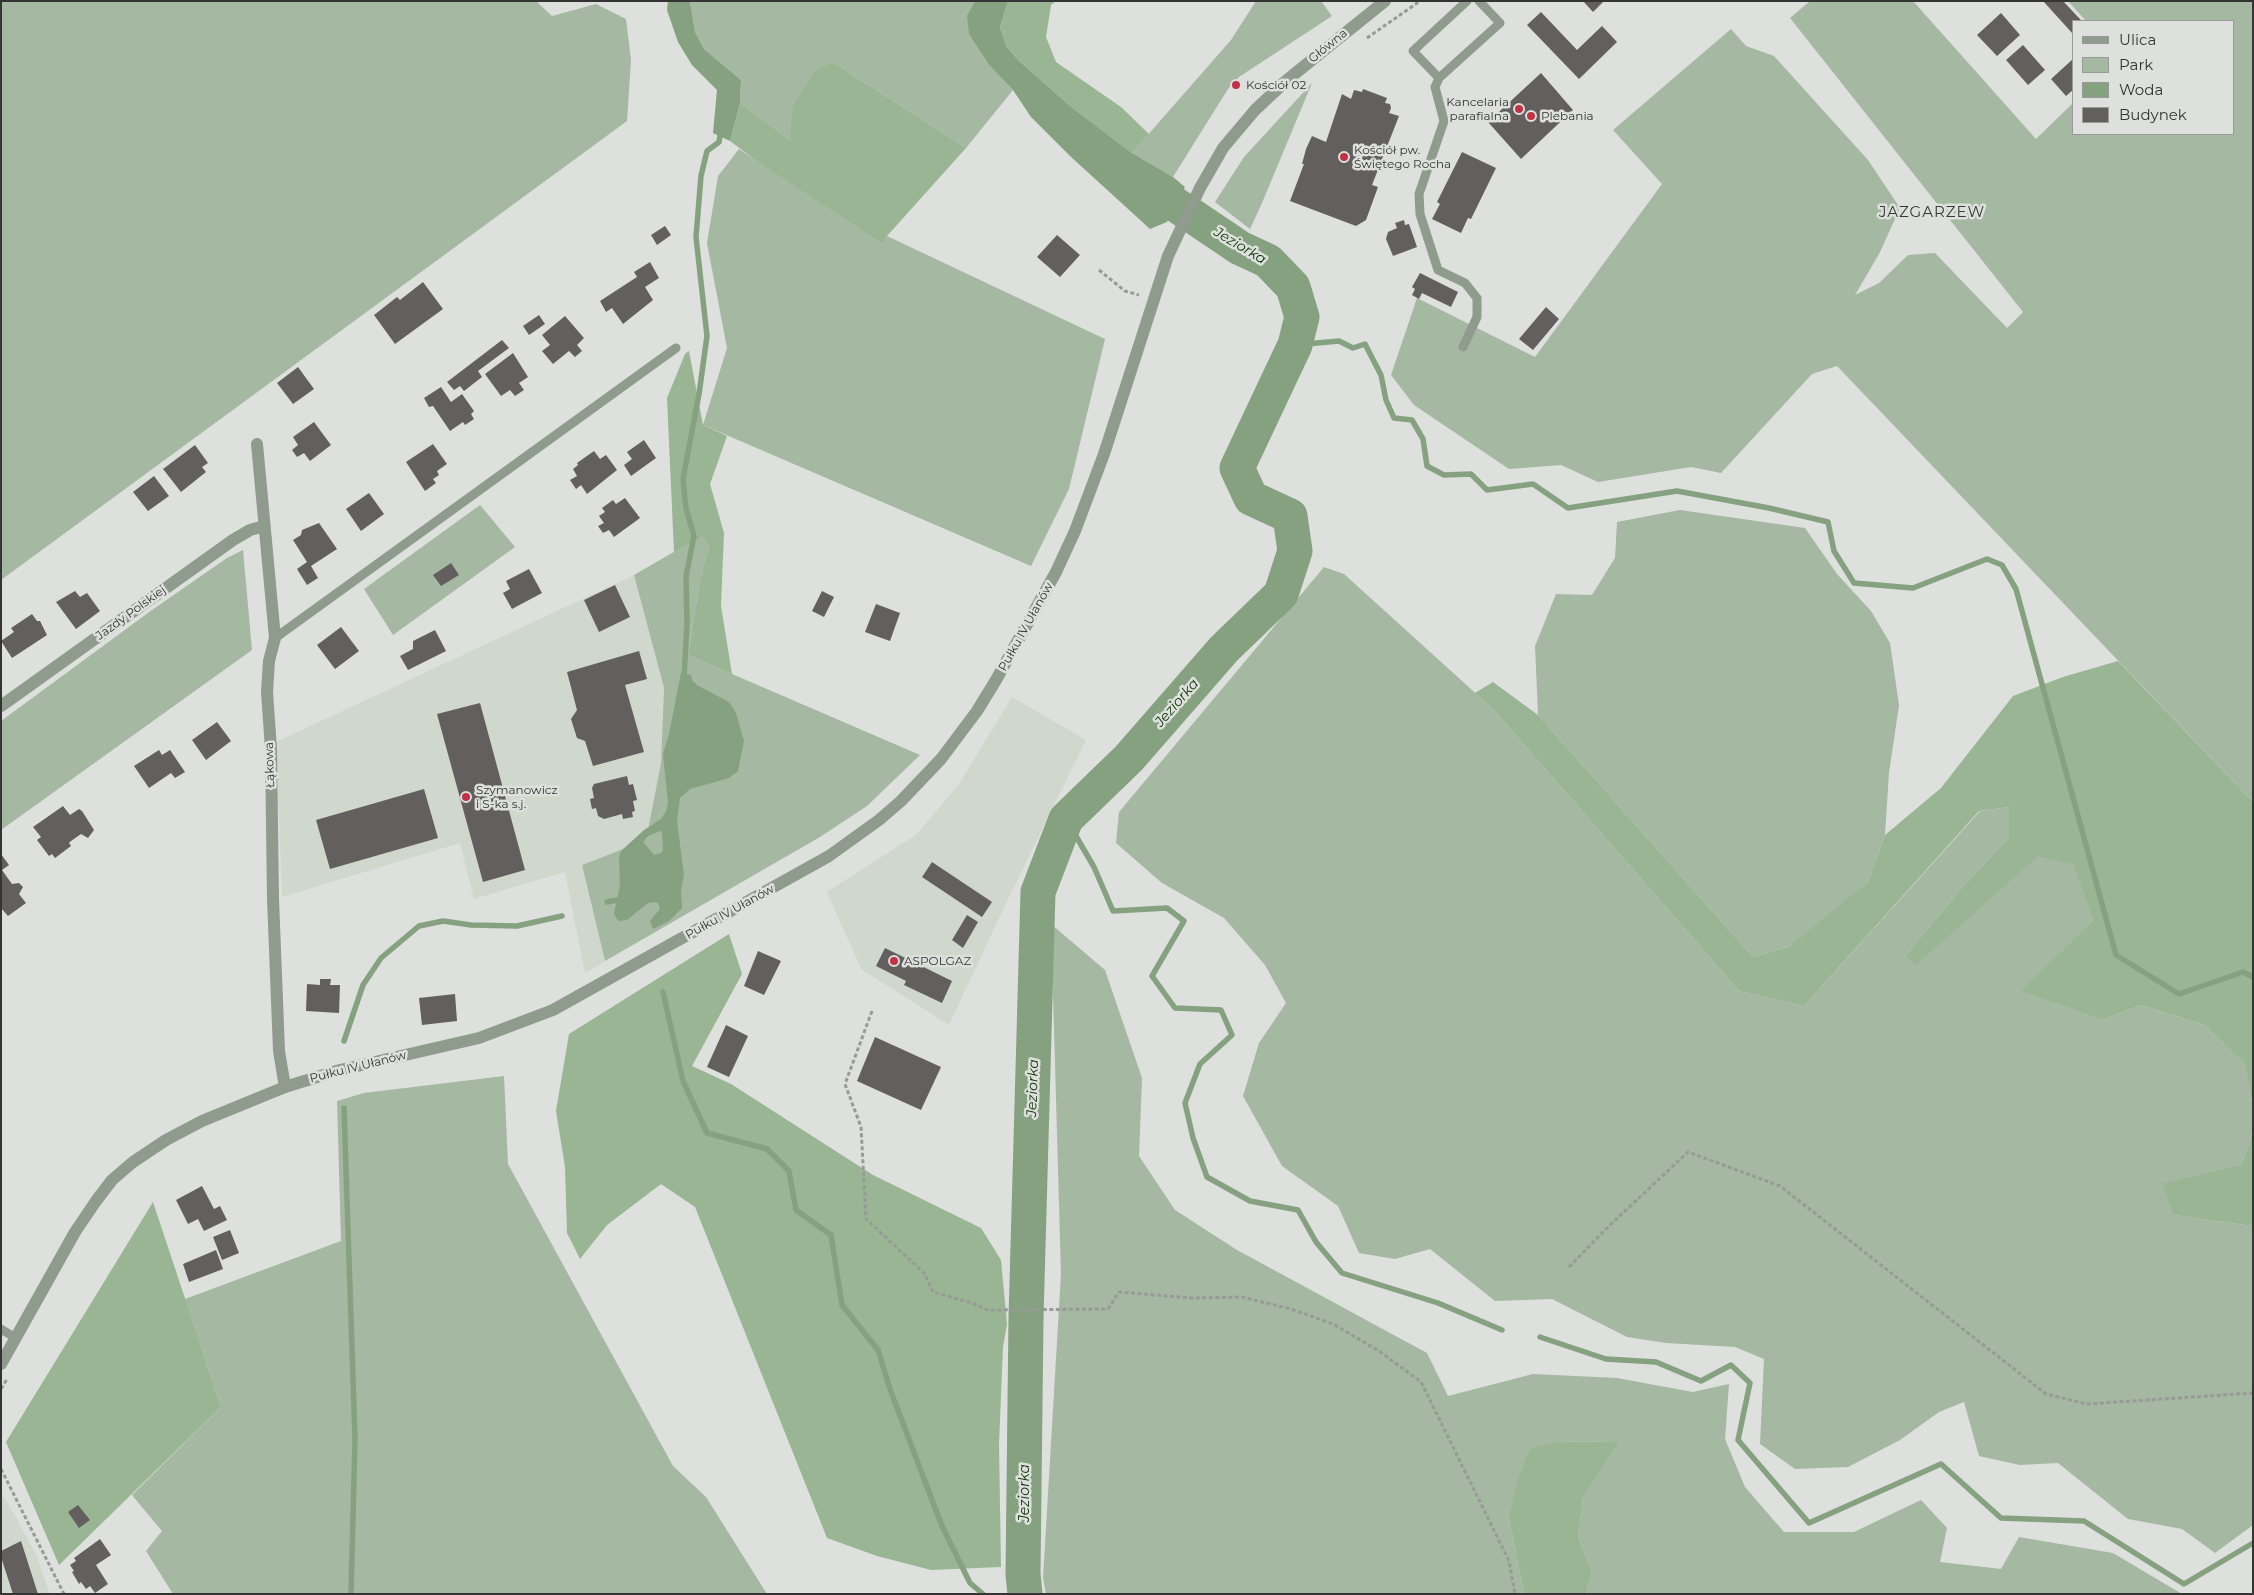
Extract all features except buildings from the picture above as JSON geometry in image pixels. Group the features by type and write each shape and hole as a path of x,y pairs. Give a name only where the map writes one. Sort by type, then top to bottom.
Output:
{"street":[{"name":"Główna","path":"1200,188 1224,148 1255,110 1286,80 1385,1"},
{"name":"Pułku IV Ułanów","path":"6,1368 16,1338 75,1232 112,1180 133,1162 166,1140 202,1121 286,1087 340,1070 479,1038 553,1010 829,856 879,820 901,801 941,759 977,711 1056,572 1075,530 1104,454 1168,256 1200,188"},
{"name":"Łąkowa","path":"257,444 275,638 269,661 267,692 271,748 273,899 279,1052 286,1087"},
{"name":"Jazdy Polskiej","path":"1,706 233,540 250,530 264,526"}],"lane":[{"path":"1439,78 1413,50 1467,1"},
{"path":"1463,347 1477,317 1477,298 1465,283 1438,270 1420,214 1419,194 1444,121 1435,87 1439,78 1500,23 1479,1"},
{"path":"275,638 676,348"},
{"path":"1,1329 16,1338"}],"path":[{"path":"1363,40 1420,1"},
{"path":"1098,270 1125,291 1139,295"},
{"path":"872,1011 844,1084 861,1127 866,1219 924,1272 934,1292 972,1303 987,1310 1050,1311 1108,1309 1118,1292 1192,1298 1242,1297 1292,1309 1333,1324 1379,1351 1421,1382 1509,1561 1515,1594"},
{"path":"1568,1267 1688,1152 1780,1186 2046,1394 2086,1404 2253,1393"},
{"path":"1,1389 6,1368"},
{"path":"1,1469 64,1594"}],"shaded area":[{"path":"1008,1 1056,1 1051,5 1046,37 1056,62 1121,107 1149,134 1132,153 1070,106 1018,60 1006,46 1000,27"},
{"path":"833,62 966,148 887,236 883,245 758,162 730,141 740,103 790,140 793,106 814,72"},
{"path":"689,351 703,425 727,436 710,484 724,533 721,606 732,674 688,655 700,580 709,546 703,536 674,552 667,398 685,354"},
{"name":"Szymanowicz i S-ka s.j.","path":"634,575 664,688 661,763 648,830 623,849 582,865 605,961 585,973 565,872 474,899 460,843 282,897 276,742"},
{"path":"2118,661 2253,802 2253,1108 2244,1063 2204,1025 2141,1005 2102,1020 2021,991 2093,920 2074,865 2038,856 1916,965 1905,956 1964,885 2009,838 2009,807 1979,811 1804,1006 1739,991 1493,709 1475,693 1493,682 1538,715 1753,957 1790,946 1868,882 1885,835 1941,788 2013,696 2063,677"},
{"path":"1012,697 1086,740 949,1025 861,969 827,892 917,834 959,784"},
{"path":"729,934 742,974 692,1066 731,1084 873,1175 981,1228 1001,1260 1007,1324 1003,1347 999,1444 1001,1567 931,1570 877,1556 827,1538 695,1207 661,1184 607,1225 580,1259 567,1233 565,1167 556,1111 569,1034"},
{"path":"2253,1131 2253,1226 2173,1215 2163,1183 2242,1164"},
{"path":"153,1202 221,1407 59,1565 6,1442"},
{"path":"1619,1441 1583,1498 1578,1536 1592,1572 1586,1594 1524,1594 1509,1518 1518,1479 1530,1449 1557,1442"},
{"path":"1,1497 5,1498 35,1552 50,1594 1,1594"}],"green space":[{"path":"1,1 536,1 552,16 596,4 626,19 631,60 627,121 1,580"},
{"path":"690,1 975,1 967,15 990,66 1013,90 966,148 833,62 790,140 740,103 741,80 704,49 695,32"},
{"path":"1256,1 1321,1 1332,16 1239,77 1228,89 1173,177 1132,153 1231,40"},
{"path":"1810,1 1913,1 2036,139 2072,104 2072,135 2234,135 2234,20 2085,20 2068,1 2253,1 2253,802 1837,366 1812,374 1721,473 1691,467 1598,482 1561,465 1509,469 1414,405 1391,375 1417,298 1535,357 1662,184 1613,130 1731,29 1746,46 1774,56 1868,160 1900,208 1879,254 1855,295 1879,283 1908,255 1935,253 2007,328 2023,312 1790,18"},
{"path":"1312,83 1250,229 1215,202 1244,157"},
{"path":"739,149 883,245 887,236 1105,339 1069,489 1031,566 703,425 727,348 707,243 718,176"},
{"path":"480,505 515,547 393,635 364,589"},
{"path":"1680,510 1805,528 1837,574 1871,611 1890,643 1899,705 1889,773 1885,835 1868,882 1796,944 1753,957 1538,715 1535,646 1556,594 1592,595 1615,558 1617,522"},
{"path":"703,535 709,546 700,580 688,655 920,755 867,806 820,837 605,961 582,865 623,849 648,830 661,763 664,688 634,575"},
{"path":"243,550 252,650 1,830 1,721 152,610 227,558"},
{"path":"1324,567 1344,574 1493,709 1739,991 1804,1006 1980,811 2009,807 2009,838 1964,885 1905,956 1916,964 2038,855 2075,865 2093,920 2022,991 2102,1020 2141,1005 2204,1025 2244,1063 2253,1108 2253,1131 2242,1164 2164,1183 2173,1215 2253,1226 2253,1525 2215,1553 2182,1529 2128,1519 2058,1463 2020,1465 1979,1456 1964,1402 1939,1412 1900,1440 1848,1467 1795,1469 1760,1444 1764,1359 1735,1347 1666,1343 1627,1337 1552,1299 1495,1301 1430,1249 1395,1259 1359,1253 1338,1206 1282,1166 1243,1096 1259,1043 1286,1003 1265,965 1224,918 1162,883 1116,843 1119,812"},
{"path":"1051,924 1105,970 1142,1078 1139,1156 1175,1210 1237,1250 1427,1353 1448,1396 1533,1374 1617,1378 1693,1392 1729,1384 1725,1439 1745,1487 1784,1532 1854,1532 1921,1500 1947,1528 1940,1562 2001,1569 2019,1537 2113,1553 2182,1594 1586,1594 1592,1572 1578,1536 1583,1498 1618,1441 1557,1442 1509,1518 1524,1594 1046,1594 1043,1578 1061,1274"},
{"path":"504,1076 508,1164 673,1466 706,1497 767,1594 173,1594 146,1551 162,1531 132,1495 221,1407 185,1299 341,1241 337,1101 364,1093"}],"water":[{"path":"668,1 690,1 695,32 704,49 741,80 740,103 730,141 713,133 717,90 692,65 678,42 667,10"},
{"path":"975,1 1008,1 1000,27 1006,46 1018,60 1070,106 1132,153 1173,177 1185,187 1167,222 1150,229 1070,156 1031,117 1013,90 990,66 969,34 967,15"},
{"path":"681,673 691,675 692,680 697,685 729,702 736,713 744,741 738,771 729,778 690,789 680,798 677,821 684,875 681,891 682,908 669,921 653,929 650,921 660,909 658,903 648,903 627,920 619,921 614,913 620,885 619,857 621,851 644,830 661,819 666,811 668,803 663,754 669,734","holes":["660,831 662,833 663,850 661,853 654,855 643,842 648,836"]}],"waterway":[{"path":"684,679 687,622 686,576 694,536 686,508 683,479 699,394 707,336 696,237 701,176 707,151 719,142 721,130"},
{"name":"Jeziorka","path":"1025,1594 1023,1574 1026,1318 1038,892 1066,819 1129,758 1224,649 1281,594 1295,551 1290,516 1251,498 1237,468 1295,345 1302,317 1293,287 1268,261 1240,248 1136,178"},
{"path":"1295,345 1339,341 1353,348 1365,344 1381,375 1386,400 1394,418 1412,420 1423,439 1427,466 1444,475 1471,474 1487,490 1533,484 1568,508 1677,491 1769,508 1828,522 1834,551 1854,583 1913,588 1987,559 2002,565 2016,589 2116,955 2179,994 2243,972 2253,977"},
{"path":"1066,819 1094,867 1113,911 1167,908 1184,921 1152,976 1175,1008 1221,1010 1232,1035 1200,1064 1185,1103 1193,1138 1207,1177 1250,1201 1298,1210 1316,1242 1342,1273 1438,1303 1502,1330"},
{"path":"607,902 622,899"},
{"path":"344,1041 363,985 381,958 419,926 443,921 471,925 517,926 562,916"},
{"path":"663,992 683,1081 707,1133 767,1149 789,1171 796,1210 831,1235 842,1305 878,1350 891,1392 942,1526 970,1583 983,1594"},
{"path":"344,1108 355,1439 351,1594"},
{"path":"1540,1337 1606,1359 1656,1362 1701,1381 1731,1365 1750,1383 1738,1440 1809,1523 1941,1464 2001,1518 2084,1521 2184,1584 2253,1543"}],"place":[{"name":"Kościół 02","path":"1236,85"},
{"name":"Kancelaria parafialna","path":"1519,109"},
{"name":"Plebania","path":"1531,116"},
{"name":"Kościół pw. Świętego Rocha","path":"1344,157"},
{"name":"Szymanowicz i S-ka s.j.","path":"466,797"},
{"name":"ASPOLGAZ","path":"894,961"}],"district":[{"name":"JAZGARZEW","path":"1932,213"}]}
